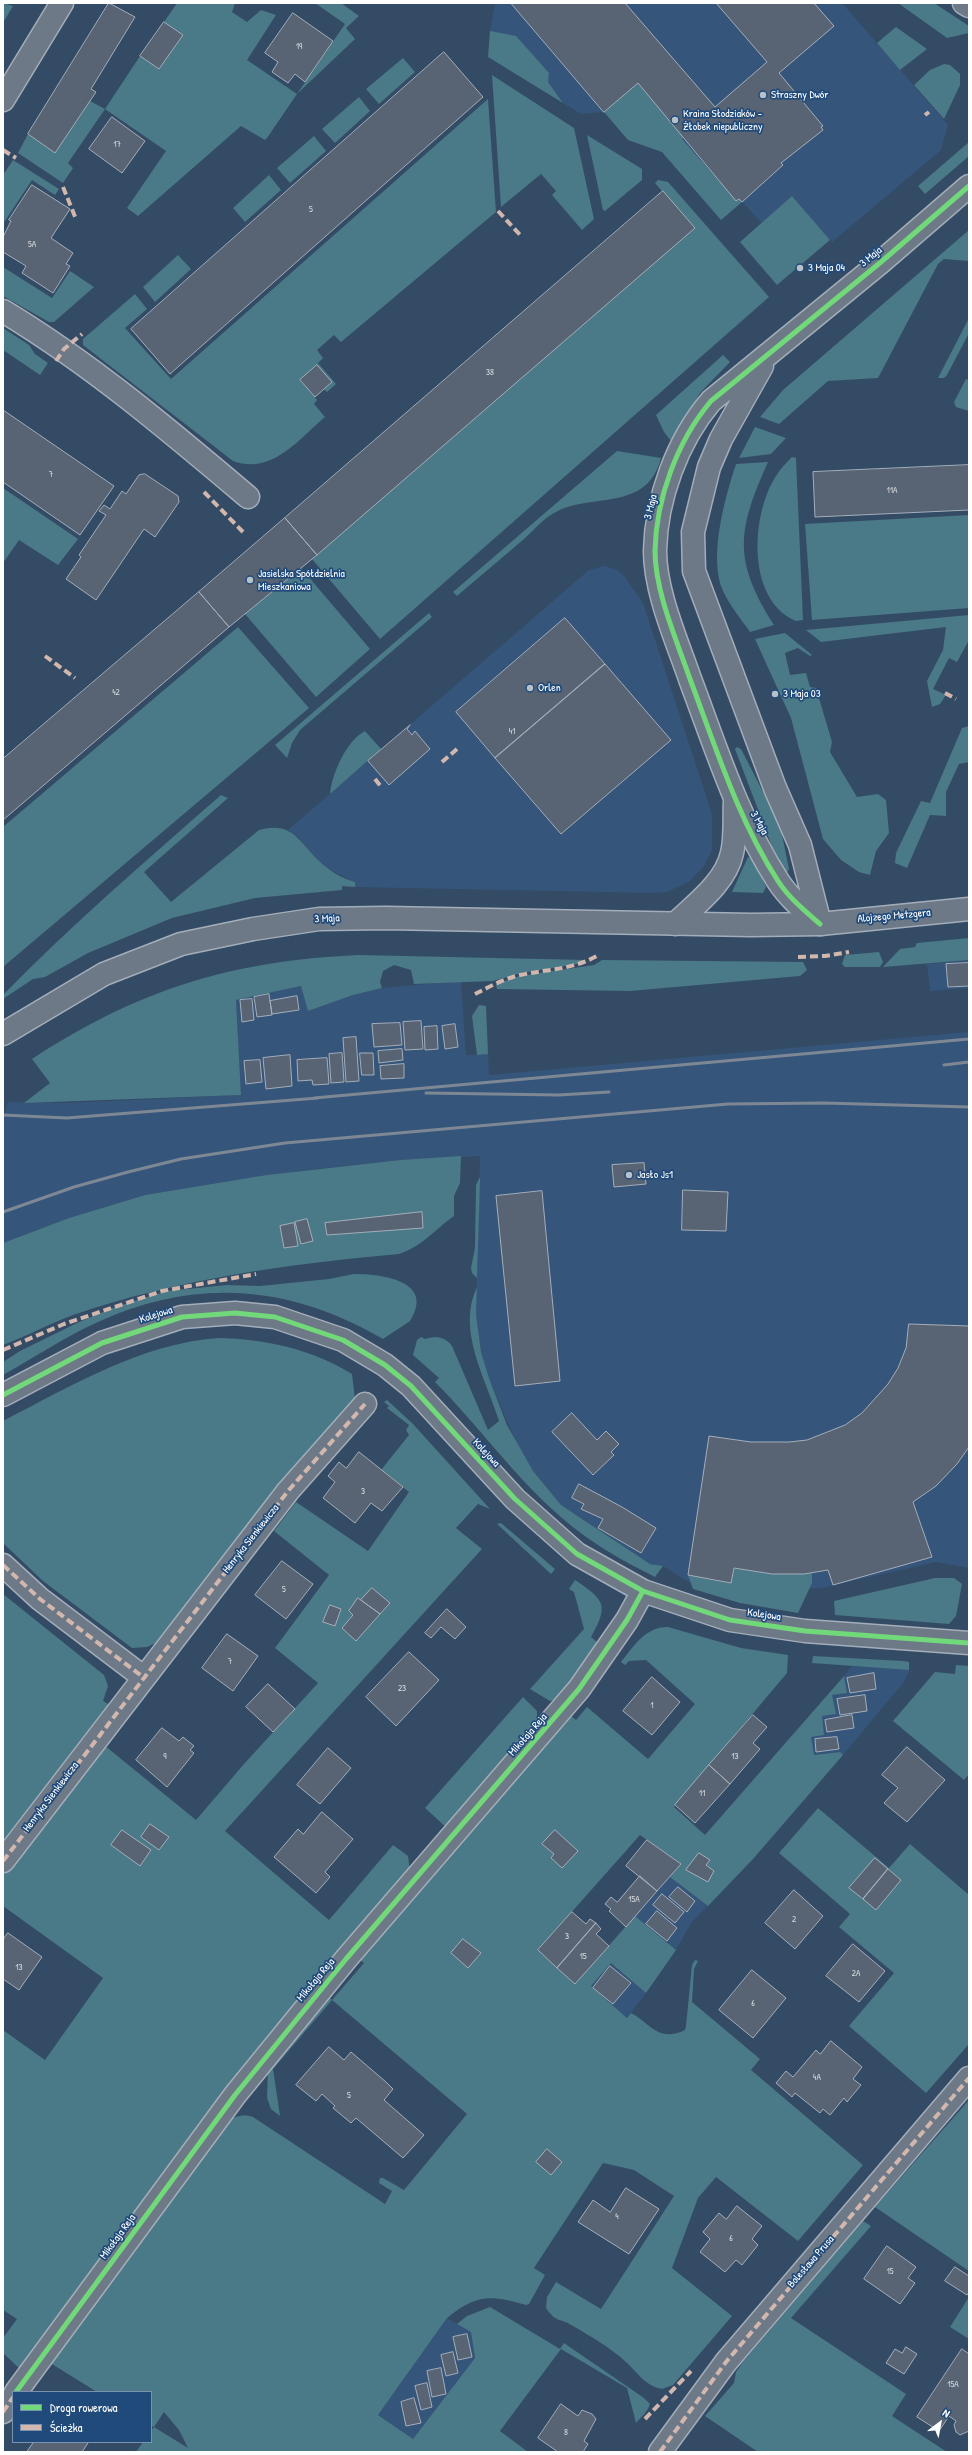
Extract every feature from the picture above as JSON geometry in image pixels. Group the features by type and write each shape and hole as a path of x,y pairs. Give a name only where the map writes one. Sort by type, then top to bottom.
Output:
{"street":[{"path":"3,100 62,3"},
{"path":"964,3 969,6"},
{"name":"3 Maja","path":"820,924 784,889 735,801 676,639 661,590 655,553 656,527 671,471 700,416 711,401 767,356 969,186"},
{"path":"3,311 49,339 123,394 248,497"},
{"name":"3 Maja","path":"767,356 721,439 709,467 696,514 693,557 697,581 775,788 800,845 820,924"},
{"name":"3 Maja","path":"675,924 711,889 730,861 734,842 735,801"},
{"name":"Alojzego Metzgera","path":"820,924 969,910"},
{"name":"3 Maja","path":"4,1033 104,974 132,962 181,944 253,928 326,919 675,924 820,924"},
{"name":"Kolejowa","path":"3,1395 102,1343 182,1318 235,1313 275,1317 343,1340 385,1365 411,1386 526,1509 578,1554 643,1591 730,1620 805,1631 969,1643"},
{"name":"Henryka Sienkiewicza","path":"3,1861 143,1677 293,1484 365,1404"},
{"path":"3,1565 40,1599 143,1677"},
{"name":"Mikołaja Reja","path":"17,2391 239,2090 346,1959 569,1702 609,1648 643,1591"},
{"name":"Bolesława Prusa","path":"660,2452 726,2362 969,2078"},
{"path":"3,2412 12,2398"}],"shaded area":[{"path":"3,3 13,6 3,23"},
{"path":"177,3 235,3 232,12 247,22 261,10 276,15 247,60 297,94 267,138 265,140 241,126 138,216 127,208 166,151 105,109 140,56 159,69 183,35 164,22"},
{"path":"315,3 341,3 359,16 346,28 355,39 297,94 345,24"},
{"path":"495,3 842,3 948,125 941,150 832,242 792,196 762,223 742,202 721,220 662,152 628,140 604,112 581,114 563,103 548,82 490,31"},
{"path":"898,3 934,3 969,26 969,33 947,38"},
{"path":"896,27 927,49 900,70 877,43"},
{"path":"490,31 516,36 549,73 548,82 563,103 488,57"},
{"path":"403,58 415,72 379,104 366,89"},
{"path":"944,64 950,65 960,74 960,85 944,119 914,85 930,70"},
{"path":"492,75 574,128 594,219 582,230 552,195 556,191 541,174 501,207"},
{"path":"638,83 684,137 682,139 736,200 739,199 742,202 721,220 662,152 628,140 604,112"},
{"path":"359,97 370,111 335,143 322,129"},
{"path":"488,99 496,212 341,342 334,335 317,350 323,358 318,363 336,384 327,392 324,389 332,382 317,365 300,380 317,400 314,404 325,417 284,453 260,463 247,464 233,461 83,345 83,339 135,294 147,309 125,328 171,379"},
{"path":"90,101 105,109 68,163 73,168 63,183 18,153 28,134 55,153"},
{"path":"587,135 642,169 642,180 605,211 603,210"},
{"path":"314,136 326,151 290,183 277,168"},
{"path":"969,142 969,156 925,194 918,186"},
{"path":"13,160 59,189 55,195 32,180 3,224 3,175"},
{"path":"269,175 281,190 245,222 233,208"},
{"path":"658,180 668,182 769,297 380,639 312,559 694,228 655,183"},
{"path":"792,196 830,240 777,285 740,242"},
{"path":"969,230 969,261 944,259 938,264 878,378 828,381 779,424 760,417 783,390"},
{"path":"178,255 191,269 155,302 143,287"},
{"path":"3,267 52,298 70,271 94,287 54,322 49,322 3,296"},
{"path":"969,318 969,333 947,375 944,378 938,378"},
{"path":"3,328 29,345 35,354 48,363 40,375 3,350"},
{"path":"723,355 730,362 700,393 671,441 664,432 656,415"},
{"path":"966,379 969,380 969,411 956,407 954,402"},
{"path":"755,427 786,438 771,454 739,458"},
{"path":"617,451 661,458 654,475 643,487 630,494 568,507 550,515 457,596 453,592"},
{"path":"792,457 796,458 803,620 796,621 780,610 768,595 761,576 758,555 758,533 768,492 778,473"},
{"path":"768,462 750,507 745,527 744,545 746,563 751,582 774,625 750,632 732,607 723,591 717,562 718,545 723,510 736,464"},
{"path":"3,488 78,539 58,565 19,540 3,563"},
{"path":"969,515 969,608 812,620 805,524"},
{"path":"605,566 617,570 624,576 643,603 712,814 712,850 704,866 690,881 667,892 654,893 355,887 355,882 332,871 318,861 298,837 288,830 589,570"},
{"path":"301,568 370,649 316,697 245,614"},
{"path":"429,613 432,617 300,730 292,743 287,758 275,745"},
{"path":"969,615 969,640 957,662 949,658 933,689 946,695 940,704 932,707 927,681 943,650 946,627 821,642 806,630"},
{"path":"238,627 309,708 3,967 3,827"},
{"path":"785,633 812,655 810,656 798,648 785,653 790,675 806,673 810,687 816,688 832,742 830,752 857,797 878,794 886,800 889,833 876,851 870,875 859,872 841,860 823,839 791,718 755,639"},
{"path":"969,726 969,762 959,764 946,792 946,816 930,815 907,868 895,863 896,853 921,801 930,803 962,728"},
{"path":"365,731 381,749 330,794 337,768 346,750 358,736"},
{"path":"737,747 741,749 780,825 789,869 787,873 781,870 735,749"},
{"path":"221,795 228,798 144,872 171,902 259,830 270,828 287,830 293,834 322,864 340,876 355,882 355,887 342,886 342,890 255,898 172,918 88,953 45,977 33,979 3,999 3,995 56,943"},
{"path":"748,857 754,859 766,887 763,893 732,892"},
{"path":"969,938 969,960 883,967 900,949 915,947 917,943"},
{"path":"879,952 883,962 880,967 845,967 842,964 845,955"},
{"path":"358,955 586,960 577,964 521,973 493,981 414,984 411,970 394,965 383,971 380,982 382,988 353,995 308,1011 301,986 236,1000 241,1095 24,1103 50,1083 32,1059 110,1014 149,997 188,983 227,972 312,958"},
{"path":"602,960 803,962 807,970 800,976 630,991 497,989 496,984 520,976 594,965"},
{"path":"969,960 969,988 930,991 927,964"},
{"path":"461,981 466,1055 488,1054 489,1075 969,1032 969,1568 936,1562 821,1588 742,1591 688,1582 663,1566 650,1564 561,1505 533,1471 518,1447 490,1381 481,1352 476,1314 480,1156 400,1160 307,1170 145,1195 69,1218 3,1243 3,1118 8,1102 67,1103 241,1095 236,1000 302,986 308,1011 353,995 382,988"},
{"path":"479,1005 486,1006 488,1054 477,1055 472,1016"},
{"path":"461,1156 460,1183 454,1196 454,1216 422,1242 399,1254 275,1268 153,1292 113,1302 73,1315 3,1345 3,1243 69,1218 145,1195 267,1175 400,1160"},
{"path":"480,1177 477,1278 472,1273 471,1268 475,1248 476,1185"},
{"path":"354,1274 365,1274 390,1278 402,1282 411,1288 416,1296 416,1307 410,1321 383,1339 348,1321 313,1307 278,1298 243,1293 207,1293 171,1298 135,1308 98,1322 3,1375 3,1362 20,1351 77,1323 115,1307 167,1291 227,1285 260,1286 329,1279"},
{"path":"477,1287 476,1314 481,1352 490,1381 507,1425 533,1471 561,1505 650,1564 663,1566 655,1577 619,1558 595,1543 562,1518 513,1469 435,1382 439,1378 413,1355 417,1340 421,1337 425,1339 432,1337 446,1340 452,1346 488,1430 499,1421 475,1354 471,1337 471,1303"},
{"path":"218,1338 271,1343 304,1352 337,1365 352,1374 355,1399 160,1641 147,1647 132,1648 43,1581 3,1543 3,1421 80,1381 134,1358 189,1342"},
{"path":"387,1400 413,1424 490,1509 478,1504 456,1528 482,1549 225,1831 329,1920 393,1845 408,1856 410,1871 21,2370 3,2353 3,2338 17,2319 3,2310 3,2030 45,2060 103,1978 3,1906 3,1873 65,1789 104,1745 196,1820 244,1764 318,1683 275,1648 329,1575 274,1531 296,1502 368,1551 409,1492 381,1470 409,1435 406,1430 409,1425 387,1408 389,1406 384,1402"},
{"path":"501,1523 555,1569 551,1574 497,1524"},
{"path":"734,1568 772,1574 812,1573 812,1583 798,1613 740,1603 693,1589 688,1575 731,1583"},
{"path":"935,1578 954,1578 962,1584 956,1616 949,1624 835,1615 834,1601"},
{"path":"575,1580 593,1593 601,1604 602,1610 600,1617 591,1637 597,1642 582,1668 557,1700 550,1701 530,1689 584,1629 574,1592 569,1589"},
{"path":"3,1594 104,1675 108,1686 103,1701 110,1705 3,1847"},
{"path":"668,1627 741,1648 788,1655 787,1673 674,1807 705,1835 844,1676 847,1693 832,1695 836,1714 822,1716 824,1735 811,1737 814,1755 840,1752 843,1755 753,1859 708,1906 670,1877 681,1864 640,1835 538,1950 575,1984 635,1916 676,1950 646,1993 611,1963 591,1986 627,2018 631,2013 661,2033 676,2033 685,2030 692,1965 695,1960 698,1961 694,1969 692,2002 760,2059 751,2070 863,2165 798,2241 716,2177 698,2198 672,2268 732,2316 673,2385 662,2389 646,2382 614,2352 568,2323 556,2318 546,2308 547,2297 556,2282 601,2309 674,2196 634,2170 603,2163 534,2268 545,2275 529,2304 526,2305 503,2299 484,2299 467,2304 447,2318 378,2415 413,2439 475,2358 471,2332 457,2324 467,2316 490,2307 560,2349 564,2343 644,2398 650,2404 645,2413 636,2423 627,2388 561,2349 500,2431 528,2452 136,2452 142,2443 152,2443 152,2430 154,2427 152,2426 152,2391 95,2391 47,2361 229,2120 242,2116 253,2117 385,2204 392,2191 379,2183 380,2178 383,2178 404,2190 467,2114 332,2000 364,1963 358,1958 570,1715 576,1720 587,1707 648,1759 695,1704 646,1660 629,1661 625,1665 621,1662 646,1634 653,1630","holes":["164,2412 179,2430 188,2448 154,2427"]},
{"path":"813,1656 903,1661 909,1662 909,1670 812,1663"},
{"path":"956,1665 969,1666 969,1774 964,1780 893,1721 935,1672 955,1674"},
{"path":"852,1666 909,1670 909,1672 903,1683 843,1755 840,1752 813,1755 811,1736 824,1735 822,1716 832,1695 847,1693 844,1676"},
{"path":"523,1697 537,1711 537,1723 448,1829 425,1808"},
{"path":"818,1808 889,1868 910,1844 969,1895 969,2044 926,2093 849,2026 894,1973 839,1927 850,1914 779,1853"},
{"path":"670,1877 708,1906 691,1923 676,1950 635,1916"},
{"path":"611,1963 646,1993 627,2018 591,1986"},
{"path":"326,1995 332,2000 273,2069 280,2116 271,2109 267,2098 268,2067"},
{"path":"969,2100 969,2271 875,2207"},
{"path":"863,2221 871,2226 791,2318 906,2394 892,2416 947,2452 758,2452 705,2416 734,2383 736,2372 742,2363"},
{"path":"969,2297 969,2339 950,2327"},
{"path":"447,2318 471,2332 475,2358 413,2439 378,2415"}],"building":[{"path":"109,3 135,17 91,89 96,92 55,153 28,134"},
{"name":"Straszny Dwór","path":"511,3 625,3 715,107 767,62 716,3 814,3 834,26 779,73 823,126 821,127 823,130 781,163 783,165 742,202 739,199 736,201 638,83 604,112"},
{"path":"293,13 333,41 305,82 295,74 288,83 272,72 278,62 265,53"},
{"path":"164,22 183,35 159,69 140,56"},
{"path":"444,52 483,97 170,374 131,329"},
{"path":"112,117 145,141 122,173 89,149"},
{"path":"32,185 70,209 51,238 73,253 66,264 70,266 53,293 22,273 26,266 3,252 3,237 11,221 9,220"},
{"path":"663,191 695,228 317,555 285,518"},
{"path":"317,365 332,382 315,397 300,380"},
{"path":"3,410 114,486 80,535 3,482"},
{"path":"969,465 969,510 815,517 813,472"},
{"path":"145,474 178,496 179,502 155,537 144,529 96,600 66,579 81,557 79,555 106,515 99,511 104,505 110,509 122,491 126,494 139,475"},
{"name":"Jasielska Spółdzielnia Mieszkaniowa","path":"285,518 317,555 229,627 199,592"},
{"path":"199,592 229,627 3,820 3,759"},
{"name":"Orlen","path":"565,618 605,664 495,758 456,712"},
{"path":"605,664 671,740 561,834 495,758"},
{"path":"410,725 407,729 412,735 415,731 430,749 389,785 368,761"},
{"path":"969,963 969,986 948,987 946,964"},
{"path":"269,994 272,1015 257,1017 254,997"},
{"path":"297,996 299,1010 272,1014 270,1001"},
{"path":"252,999 254,1020 242,1022 240,1000"},
{"path":"421,1021 423,1049 405,1050 403,1022"},
{"path":"400,1023 402,1045 374,1047 372,1024"},
{"path":"455,1024 458,1047 445,1049 442,1026"},
{"path":"437,1026 438,1049 425,1050 424,1027"},
{"path":"356,1037 359,1081 346,1082 343,1038"},
{"path":"402,1049 403,1060 379,1063 378,1051"},
{"path":"342,1053 344,1082 331,1083 329,1054"},
{"path":"360,1053 373,1053 374,1075 362,1075"},
{"path":"290,1055 292,1086 266,1089 263,1058"},
{"path":"327,1058 329,1084 313,1085 312,1080 298,1081 297,1060"},
{"path":"260,1060 262,1082 246,1084 244,1061"},
{"path":"404,1064 404,1078 381,1079 380,1066"},
{"name":"Jasło Js1","path":"644,1163 646,1184 614,1187 612,1165"},
{"path":"683,1190 728,1192 726,1231 682,1230"},
{"path":"542,1191 560,1381 515,1386 496,1196"},
{"path":"422,1212 423,1228 327,1235 325,1223"},
{"path":"307,1219 313,1241 301,1244 295,1222"},
{"path":"294,1223 298,1246 284,1248 280,1226"},
{"path":"909,1324 969,1326 969,1447 957,1464 936,1486 913,1502 932,1557 833,1585 828,1570 804,1574 772,1574 734,1568 731,1583 688,1575 709,1436 751,1442 789,1442 807,1440 845,1425 862,1413 888,1384 898,1368 906,1348"},
{"path":"572,1413 597,1440 606,1431 619,1444 611,1452 614,1455 593,1475 552,1432"},
{"path":"359,1452 403,1487 382,1511 371,1503 355,1523 323,1498 335,1482 328,1476 339,1462 346,1468"},
{"path":"579,1484 622,1507 656,1528 641,1553 598,1528 603,1519 581,1509 584,1504 572,1498"},
{"path":"282,1561 313,1584 286,1619 255,1595"},
{"path":"372,1588 390,1603 380,1614 361,1600"},
{"path":"358,1598 380,1614 356,1641 342,1628 353,1615 349,1611"},
{"path":"330,1605 341,1609 335,1626 323,1622"},
{"path":"447,1609 466,1627 455,1639 441,1627 431,1638 425,1633"},
{"path":"227,1634 258,1656 233,1691 202,1668"},
{"path":"409,1652 439,1680 396,1726 366,1697"},
{"path":"874,1673 876,1689 850,1693 847,1678"},
{"path":"652,1677 680,1702 652,1735 623,1711"},
{"path":"268,1684 295,1709 273,1732 246,1707"},
{"path":"865,1695 867,1711 840,1715 837,1699"},
{"path":"753,1715 767,1727 753,1743 760,1749 730,1784 709,1765"},
{"path":"852,1715 854,1728 827,1732 825,1720"},
{"path":"162,1728 179,1741 183,1737 194,1746 190,1750 194,1753 167,1787 136,1760"},
{"path":"837,1737 839,1749 816,1752 815,1739"},
{"path":"907,1747 945,1780 907,1822 884,1803 898,1788 882,1775"},
{"path":"328,1748 351,1768 320,1804 297,1785"},
{"path":"709,1765 730,1784 695,1823 675,1805"},
{"path":"322,1812 353,1839 325,1872 330,1877 316,1893 274,1857 298,1829 303,1834"},
{"path":"150,1824 169,1837 159,1850 141,1837"},
{"path":"122,1830 151,1850 140,1866 111,1845"},
{"path":"555,1830 578,1851 562,1868 551,1858 554,1854 542,1844"},
{"path":"647,1840 681,1864 657,1891 626,1866"},
{"path":"699,1853 710,1860 706,1865 714,1871 708,1882 686,1870"},
{"path":"875,1858 888,1869 863,1899 849,1888"},
{"path":"888,1869 901,1880 876,1910 863,1899"},
{"path":"640,1876 657,1891 626,1927 609,1911 611,1909 605,1904 611,1897 617,1902"},
{"path":"678,1887 695,1901 687,1912 669,1897"},
{"path":"794,1890 823,1916 795,1949 765,1923"},
{"path":"662,1894 684,1912 675,1923 653,1905"},
{"path":"657,1911 677,1928 667,1941 646,1924"},
{"path":"572,1912 586,1924 590,1919 596,1923 557,1968 538,1950"},
{"path":"596,1923 601,1929 596,1934 609,1946 575,1984 557,1968"},
{"path":"8,1933 42,1957 19,1990 3,1979 3,1940"},
{"path":"463,1939 481,1953 468,1968 451,1953"},
{"path":"853,1944 885,1971 859,2002 826,1976"},
{"path":"610,1966 631,1983 613,2004 593,1988"},
{"path":"752,1970 786,1998 753,2038 719,2010"},
{"path":"831,2041 862,2067 853,2079 861,2085 847,2102 844,2098 830,2115 823,2109 820,2113 795,2093 792,2097 776,2083 786,2071 793,2077 816,2050 820,2054"},
{"path":"329,2047 344,2060 351,2052 386,2082 393,2089 384,2100 424,2135 403,2158 356,2118 351,2123 333,2108 335,2106 322,2094 316,2101 296,2085"},
{"path":"547,2149 562,2162 551,2175 536,2162"},
{"path":"626,2188 659,2209 629,2254 578,2222 593,2200 610,2212"},
{"path":"737,2206 762,2226 752,2239 758,2245 742,2265 736,2260 725,2272 700,2252 710,2239 703,2232 719,2213 726,2219"},
{"path":"887,2246 916,2267 908,2278 915,2283 900,2304 864,2279"},
{"path":"955,2267 969,2276 969,2292 967,2295 945,2281"},
{"path":"467,2334 472,2357 458,2360 453,2337"},
{"path":"906,2347 917,2354 904,2374 886,2363 895,2349 902,2353"},
{"path":"962,2349 969,2354 969,2431 960,2435 956,2432 954,2425 956,2421 949,2416 939,2431 917,2417"},
{"path":"453,2352 458,2373 446,2376 441,2355"},
{"path":"441,2368 446,2394 432,2397 427,2371"},
{"path":"427,2383 432,2407 421,2410 415,2386"},
{"path":"414,2398 421,2423 406,2426 401,2402"},
{"path":"561,2404 578,2416 582,2410 592,2414 596,2419 584,2441 588,2444 583,2452 558,2452 538,2438"},
{"path":"33,2443 88,2443 82,2452 27,2452"}],"railway":[{"path":"314,1098 969,1039"},
{"path":"944,1065 969,1062"},
{"path":"426,1093 559,1095 609,1092"},
{"path":"3,1115 67,1118 318,1098"},
{"path":"3,1212 74,1187 181,1159 285,1143 728,1104 824,1103 969,1107"}],"marked path":[{"path":"925,115 929,112"},
{"path":"3,150 16,158"},
{"path":"63,187 76,219"},
{"path":"498,211 522,237"},
{"path":"56,361 64,349 82,334"},
{"path":"204,492 243,532"},
{"path":"45,656 75,678"},
{"path":"945,693 956,699"},
{"path":"442,762 457,749"},
{"path":"375,779 382,788"},
{"path":"798,957 825,956 849,952"},
{"path":"475,994 496,983 514,977 569,967 597,956"},
{"path":"3,1350 64,1324 162,1291 256,1274"},
{"path":"3,1861 288,1491 365,1404"},
{"path":"3,1565 40,1599 143,1677"},
{"path":"660,2452 726,2362 969,2078"},
{"path":"645,2419 691,2371"},
{"path":"3,2412 12,2398"}],"cycle path":[{"path":"820,924 792,899 778,881 751,833 729,783 673,633 663,599 656,567 655,551 659,511 664,491 679,452 688,434 711,401 881,262 969,186"},
{"path":"3,1395 102,1343 182,1317 235,1313 275,1317 343,1340 385,1365 411,1386 515,1499 577,1554 643,1591 730,1620 805,1631 969,1643"},
{"path":"17,2391 235,2095 346,1959 579,1689 627,1620 643,1591"}],"place":[{"name":"Straszny Dwór","path":"763,95"},
{"name":"Kraina Słodziaków - Żłobek niepubliczny","path":"675,120"},
{"name":"3 Maja 04","path":"800,268"},
{"name":"Jasielska Spółdzielnia Mieszkaniowa","path":"250,580"},
{"name":"Orlen","path":"530,688"},
{"name":"3 Maja 03","path":"775,694"},
{"name":"Jasło Js1","path":"629,1175"}]}
